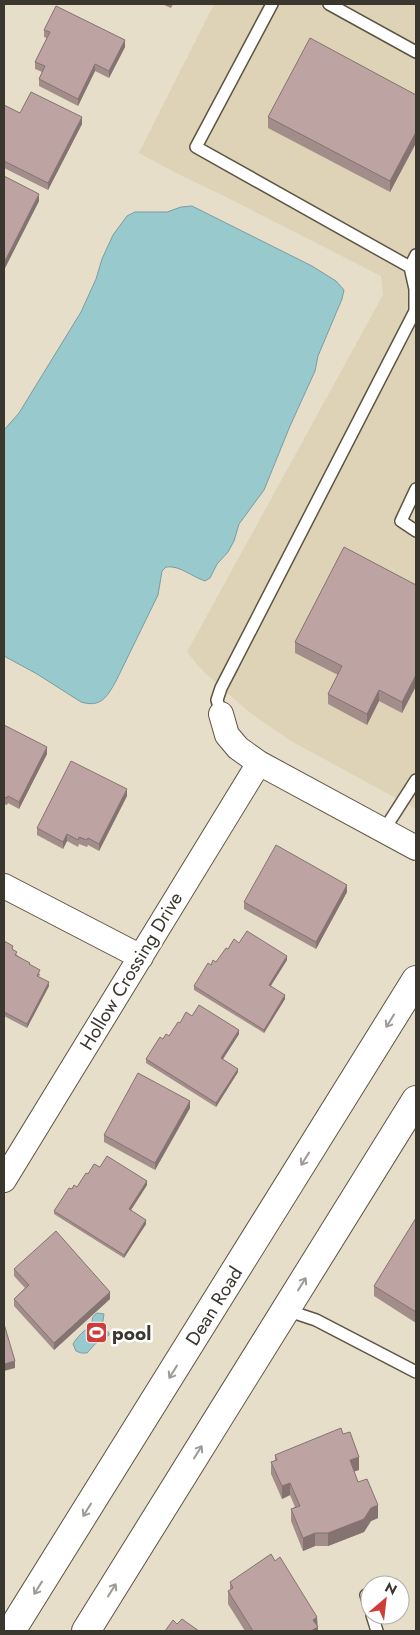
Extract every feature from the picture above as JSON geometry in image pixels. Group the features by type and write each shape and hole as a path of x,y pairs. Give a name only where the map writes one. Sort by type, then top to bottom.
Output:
{"main road":[{"name":"Dean Road","path":"11,1631 416,980"},
{"path":"86,1631 416,1100"}],"street":[{"path":"221,714 227,735 238,748 259,763 416,848"},
{"name":"Hollow Crossing Drive","path":"4,1180 259,763"},
{"path":"4,886 141,957"}],"lane":[{"path":"272,4 196,147 410,267"},
{"path":"329,4 416,52"},
{"path":"221,714 217,700 221,688 416,311 415,289 410,267 416,254"},
{"path":"416,489 401,521 416,531"},
{"path":"384,830 416,780"},
{"path":"286,1310 316,1320 416,1372"}],"shaded area":[{"path":"214,4 416,4 416,809 291,741 249,712 203,671 187,652 383,295 381,276 139,153"}],"water":[{"path":"192,206 312,266 336,281 344,290 342,299 318,356 315,371 264,490 239,524 234,541 228,552 217,564 210,578 205,581 181,569 166,567 162,571 158,595 113,687 103,700 94,704 81,702 4,656 4,430 19,413 81,312 113,235 127,216 135,212 167,212 181,207"},
{"name":"pool","path":"97,1313 104,1314 102,1327 109,1335 95,1344 87,1353 76,1351 73,1344 81,1334 92,1326 93,1318"}],"building":[{"path":"56,6 125,40 109,71 95,64 78,99 39,79 45,66 35,62 50,32 44,30"},
{"path":"310,38 416,95 416,132 390,181 268,117"},
{"path":"31,92 82,117 48,183 4,161 4,105 20,113"},
{"path":"4,176 39,194 5,261 4,260"},
{"path":"344,547 416,585 416,675 402,702 379,690 367,714 328,694 342,666 295,642"},
{"path":"4,725 47,747 19,802 8,796 7,798 4,797"},
{"path":"71,761 127,789 99,844 88,838 87,840 79,837 78,840 67,834 63,842 37,828"},
{"path":"276,845 347,885 316,942 244,902"},
{"path":"247,931 287,956 269,985 285,995 264,1030 194,986 208,963 211,965 213,960 216,962 234,939 239,943"},
{"path":"4,941 13,946 12,949 17,952 15,955 40,970 37,976 49,982 27,1024 4,1012"},
{"path":"199,1005 239,1030 221,1058 238,1069 216,1103 146,1059 160,1037 163,1039 166,1034 169,1036 186,1012 192,1016"},
{"path":"138,1073 190,1101 155,1163 104,1135"},
{"path":"107,1156 147,1181 129,1209 146,1220 124,1255 54,1211 69,1188 72,1189 74,1185 77,1187 94,1164 100,1167"},
{"path":"416,1218 416,1312 374,1286"},
{"path":"56,1231 110,1292 54,1343 14,1299 29,1285 14,1269"},
{"path":"4,1324 15,1361 4,1364"},
{"path":"341,1428 343,1434 350,1432 359,1457 350,1460 358,1482 367,1479 378,1505 371,1508 364,1519 328,1533 315,1533 303,1538 291,1509 300,1506 290,1483 282,1486 271,1462 277,1460 275,1455"},
{"path":"271,1554 275,1561 280,1557 317,1617 313,1620 318,1627 311,1631 253,1631 228,1591 233,1588 230,1582"},
{"path":"182,1619 199,1631 165,1631 173,1620 177,1624"}],"place":[{"name":"pool","path":"96,1333"}]}
